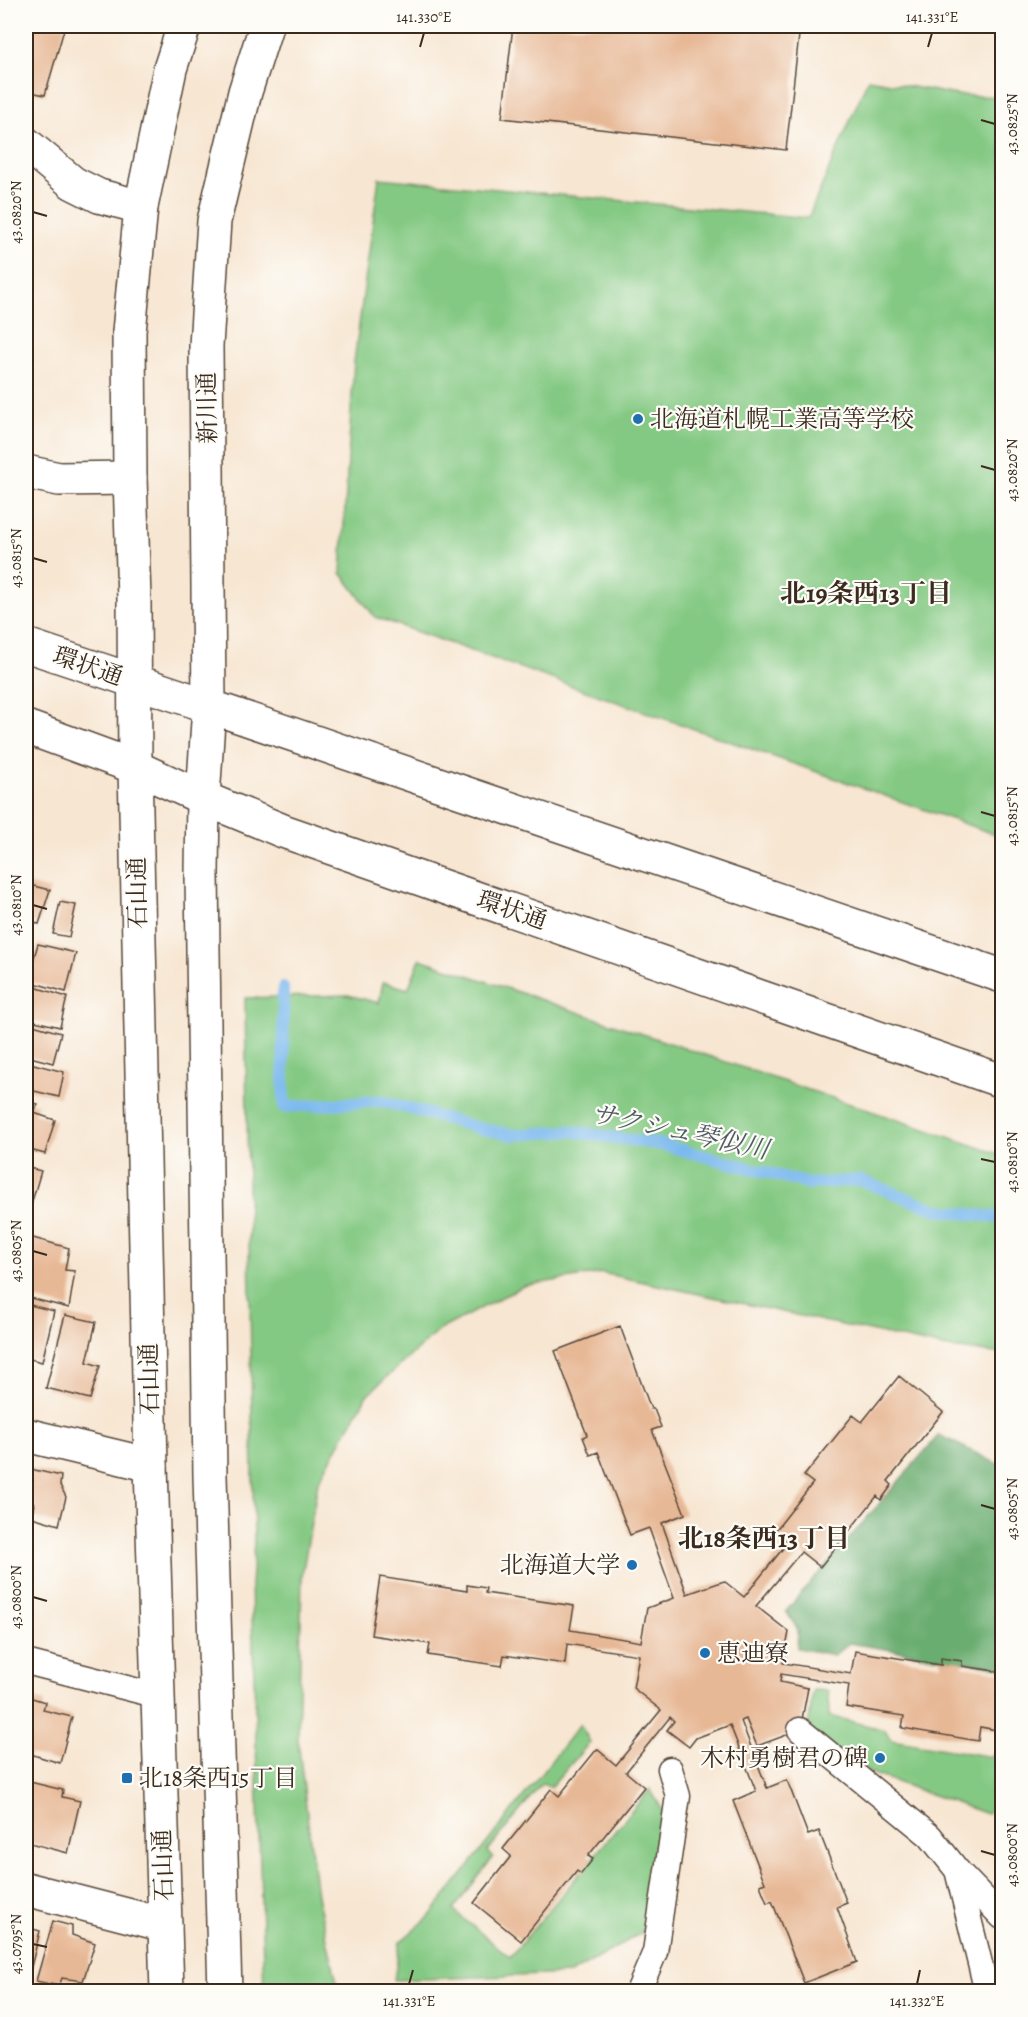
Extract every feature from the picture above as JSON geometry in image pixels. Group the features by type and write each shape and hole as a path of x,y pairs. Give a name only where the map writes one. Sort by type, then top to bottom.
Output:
{"street":[{"path":"135,767 129,332 141,207 170,69 184,26"},
{"name":"新川通","path":"203,798 209,706 206,346 214,221 245,92 266,26"},
{"path":"26,144 73,183 99,196 141,207"},
{"path":"26,472 59,479 130,478"},
{"name":"環状通","path":"26,645 1002,976"},
{"name":"環状通","path":"26,727 135,767 283,831 1002,1081"},
{"name":"石山通","path":"135,767 151,1466 167,1992"},
{"path":"203,798 210,1476 225,1992"},
{"path":"26,1435 151,1466"},
{"path":"26,1889 165,1925"}],"lane":[{"path":"26,1662 158,1696"},
{"path":"800,1730 930,1836 957,1870 1002,1917"},
{"path":"638,1992 656,1952 678,1796 670,1769"},
{"path":"957,1870 987,1992"}],"green space":[{"name":"北海道札幌工業高等学校","path":"868,79 957,95 1002,97 1002,837 375,617 341,573 354,362 379,178 808,218"},
{"path":"420,959 1002,1155 1002,1350 996,1353 948,1348 602,1273 523,1286 439,1330 367,1395 318,1482 302,1576 298,1740 317,1896 339,1991 264,1991 251,1585 254,1542 245,998 348,995 379,1003 383,982 408,989"},
{"path":"939,1435 1002,1468 1002,1668 849,1643 834,1655 797,1648 798,1630 786,1611"},
{"path":"813,1690 828,1691 829,1716 885,1730 891,1740 992,1757 999,1744 1002,1744 1002,1790 999,1791 987,1814 868,1772 808,1729"},
{"path":"580,1724 590,1742 551,1787 542,1783 487,1852 493,1857 453,1910 510,1957 650,1789 663,1811 643,1932 570,1974 394,1980 400,1942 429,1917"}],"building":[{"path":"26,26 65,26 45,95 31,92 28,99 26,98"},
{"path":"513,26 800,26 786,150 502,118"},
{"path":"26,884 50,890 39,924 26,921"},
{"path":"60,902 76,905 69,937 53,934"},
{"path":"38,944 76,953 66,992 27,981"},
{"path":"28,985 67,997 60,1027 26,1019"},
{"path":"26,1023 61,1033 53,1063 26,1056"},
{"path":"26,1062 64,1072 59,1097 26,1089"},
{"path":"26,1101 38,1104 34,1113 55,1120 45,1154 26,1149"},
{"path":"26,1167 41,1171 26,1222"},
{"path":"26,1236 69,1248 65,1270 75,1271 69,1308 26,1297"},
{"path":"26,1304 54,1311 42,1362 26,1358"},
{"path":"65,1315 96,1322 87,1362 100,1366 90,1399 46,1388"},
{"name":"恵迪寮","path":"620,1326 651,1409 654,1409 661,1427 652,1430 685,1514 662,1523 687,1594 724,1581 744,1597 788,1542 775,1531 813,1483 804,1476 853,1415 862,1422 899,1376 943,1412 888,1481 892,1485 881,1500 877,1496 820,1567 801,1552 756,1606 789,1632 783,1663 851,1674 855,1651 941,1665 941,1658 962,1661 962,1666 1002,1672 1002,1731 980,1727 978,1741 902,1728 904,1716 846,1707 849,1685 781,1674 780,1682 808,1688 800,1730 757,1746 746,1719 741,1721 767,1788 787,1780 808,1835 819,1831 847,1903 837,1907 857,1962 804,1983 772,1901 767,1903 760,1885 765,1883 733,1801 756,1791 730,1725 696,1738 689,1747 667,1730 674,1721 670,1717 626,1772 644,1787 588,1856 593,1859 581,1874 577,1871 521,1941 474,1903 511,1856 503,1849 551,1789 559,1796 597,1749 616,1765 661,1710 633,1688 639,1655 567,1644 565,1664 504,1655 502,1666 428,1655 430,1644 371,1635 380,1577 467,1591 467,1585 486,1588 485,1593 574,1606 570,1630 641,1642 647,1608 674,1598 649,1528 630,1535 598,1452 590,1455 583,1437 587,1435 555,1351"},
{"path":"26,1468 61,1476 60,1485 66,1497 59,1525 32,1517 34,1503 26,1501"},
{"path":"29,1697 45,1702 43,1710 72,1717 60,1763 30,1754 26,1766 26,1705"},
{"path":"26,1781 63,1790 62,1797 80,1801 68,1853 26,1842"},
{"path":"53,1921 72,1926 72,1935 95,1943 83,1981 62,1978 59,1986 36,1981"},
{"path":"26,1927 40,1931 26,1987"}],"waterway":[{"name":"サクシュ琴似川","path":"283,988 284,1107 382,1101 482,1129 514,1135 570,1131 663,1145 809,1184 860,1180 937,1210 1002,1218"}],"place":[{"name":"北海道札幌工業高等学校","path":"638,419"},
{"name":"北海道大学","path":"632,1565"},
{"name":"恵迪寮","path":"705,1653"},
{"name":"木村勇樹君の碑","path":"880,1758"},
{"name":"北18条西15丁目","path":"127,1778"}],"district":[{"name":"北19条西13丁目","path":"866,593"},
{"name":"北18条西13丁目","path":"764,1538"}]}
